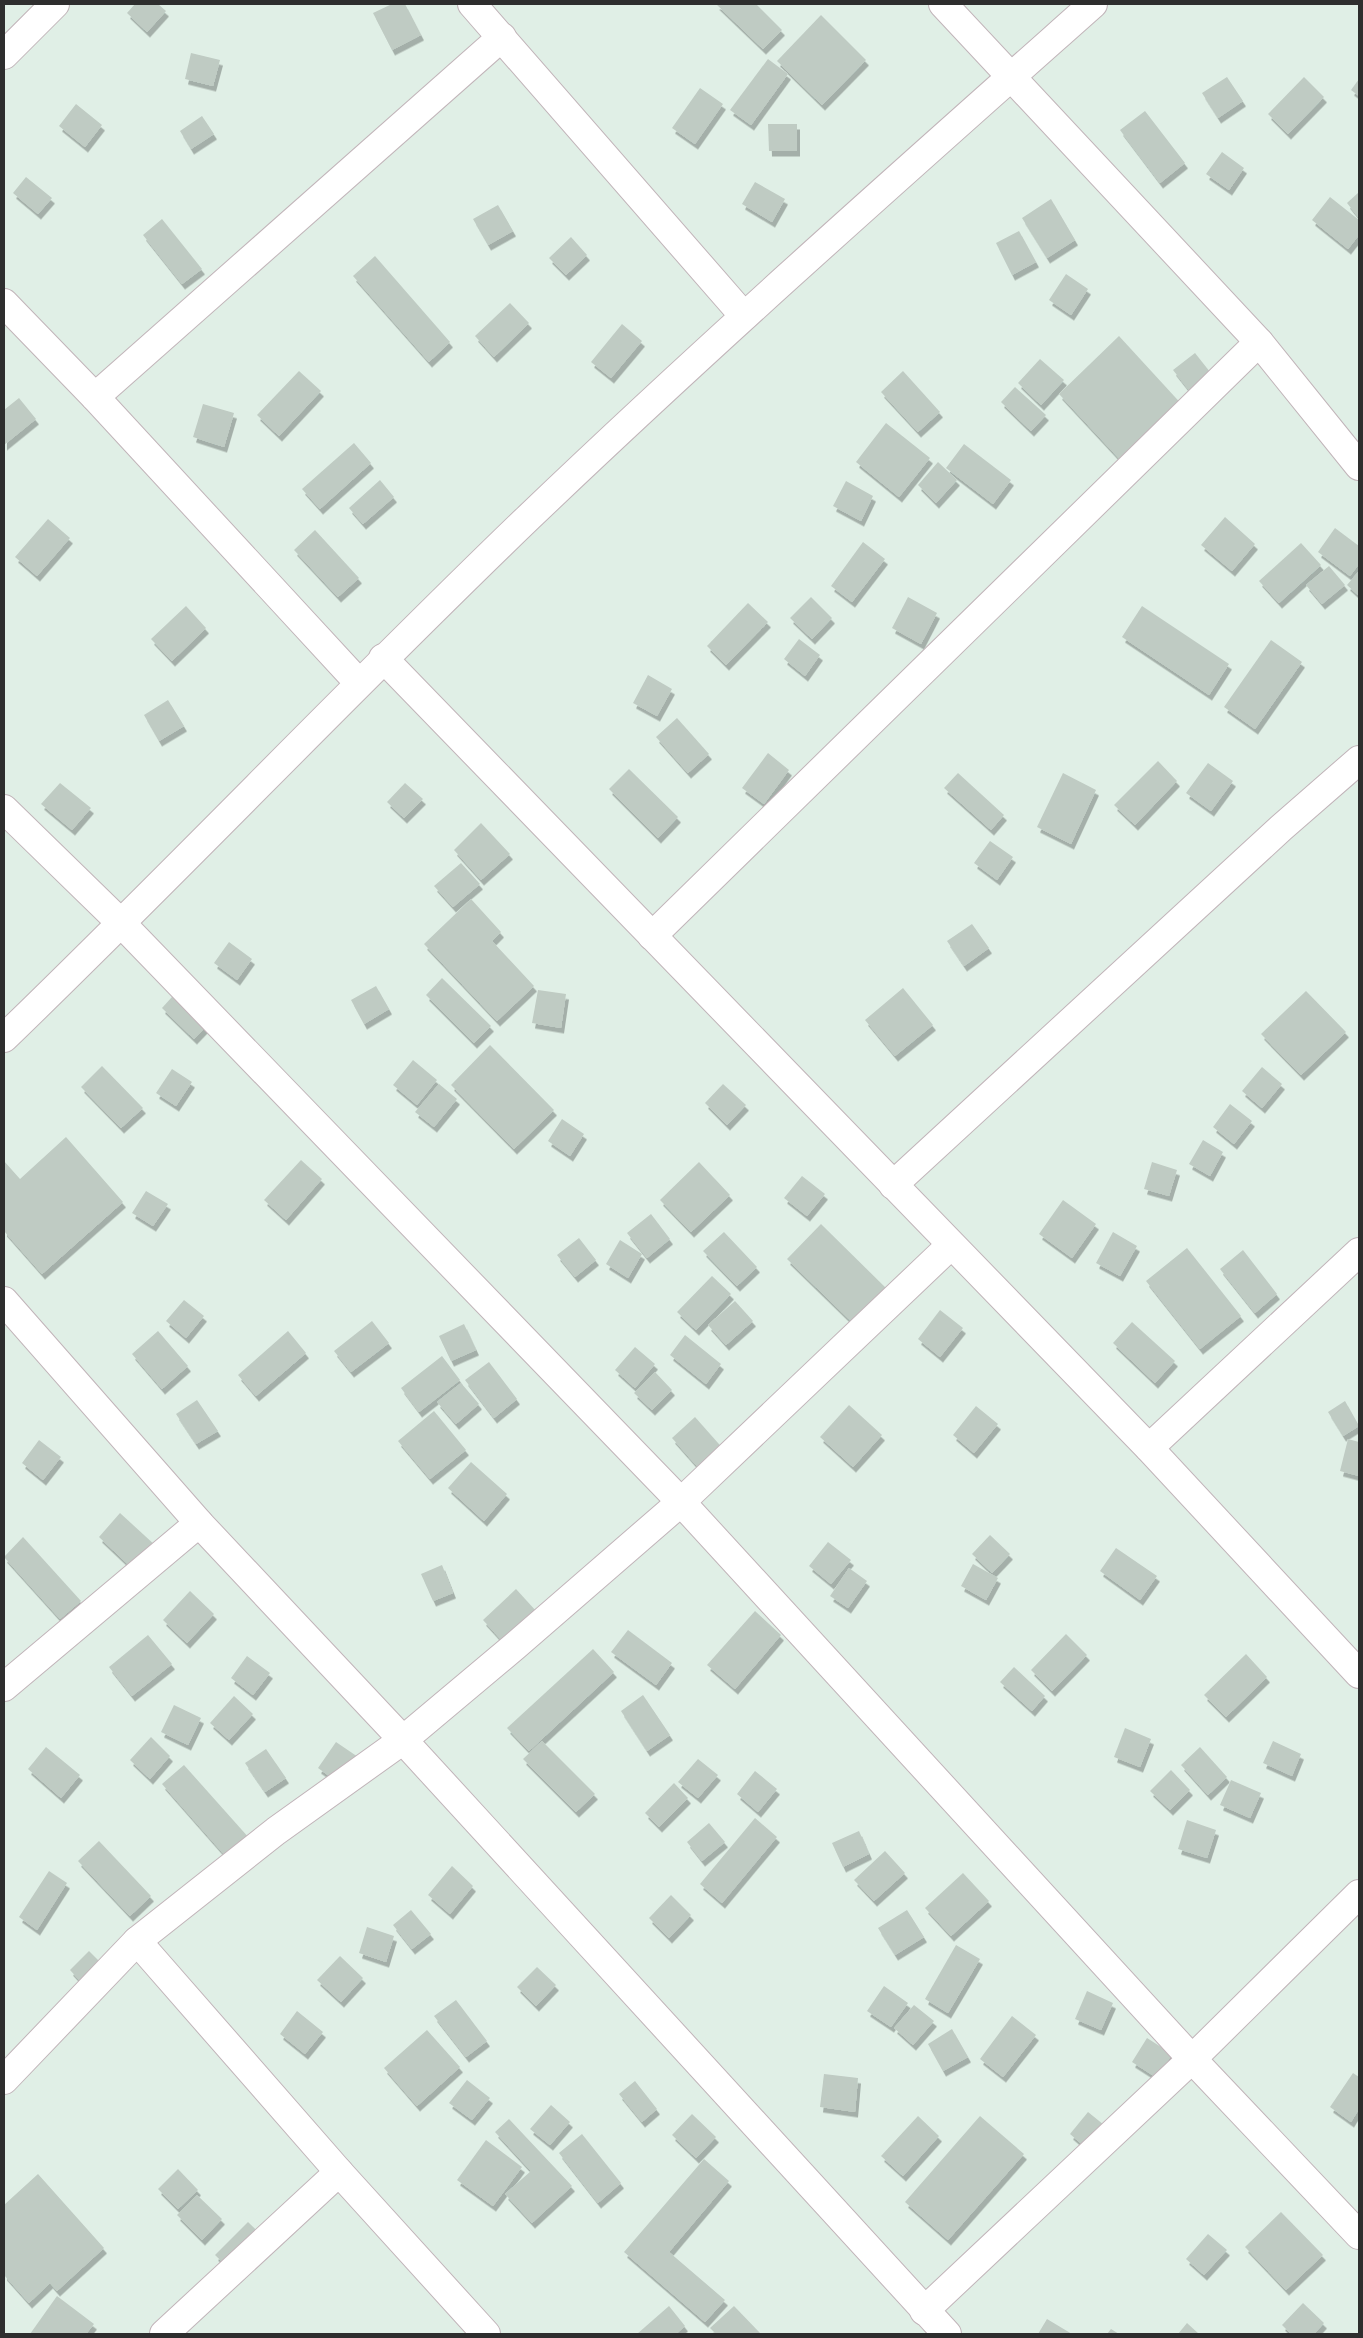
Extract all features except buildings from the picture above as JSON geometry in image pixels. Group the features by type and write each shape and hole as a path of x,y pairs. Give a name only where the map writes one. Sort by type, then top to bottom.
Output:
{"street":[{"path":"4,55 55,4"},
{"path":"472,4 744,316"},
{"path":"943,4 1259,342 1359,466"},
{"path":"4,1038 122,924 383,658 538,508 744,316 1093,4"},
{"path":"95,397 502,37"},
{"path":"4,303 95,397 359,683"},
{"path":"652,936 1259,342"},
{"path":"383,658 950,1245 1149,1448 1359,1674"},
{"path":"893,1185 1281,828 1359,760"},
{"path":"4,810 122,924 681,1502 1192,2059 1359,2235"},
{"path":"4,2080 137,1941 276,1831 403,1740 681,1502 950,1245"},
{"path":"1149,1448 1359,1252"},
{"path":"4,1301 199,1524 403,1740 947,2334"},
{"path":"4,1686 199,1524"},
{"path":"924,2310 1192,2059 1359,1894"},
{"path":"137,1941 339,2172 486,2334"},
{"path":"164,2334 339,2172"}]}
